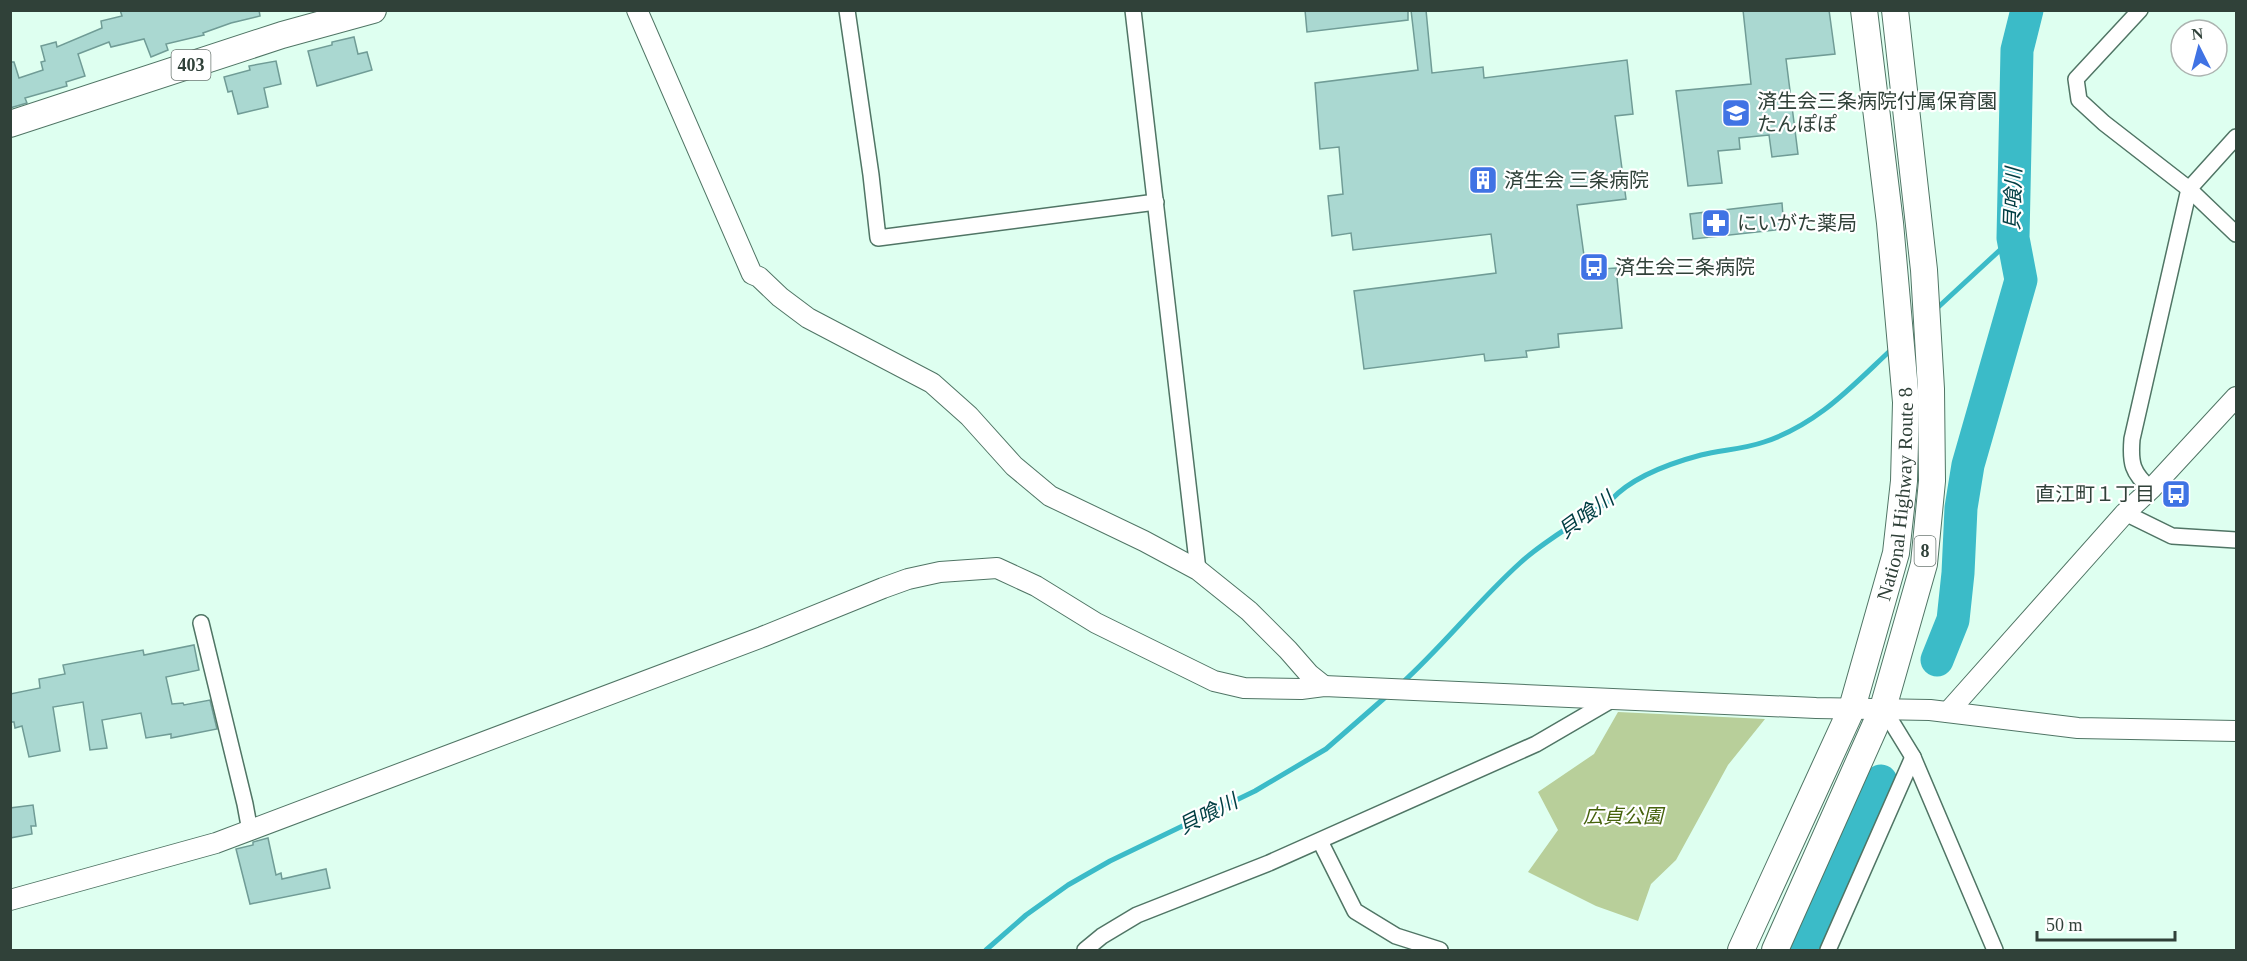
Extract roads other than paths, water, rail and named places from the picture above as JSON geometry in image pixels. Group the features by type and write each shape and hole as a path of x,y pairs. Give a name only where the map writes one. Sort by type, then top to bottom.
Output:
{"highway":[{"name":"403","path":"10,124 282,35 373,10"},
{"name":"National Highway Route 8","path":"1741,951 1852,708 1896,553 1904,481 1906,402 1890,222 1864,10"},
{"name":"National Highway Route 8","path":"1775,951 1883,708 1924,564 1932,481 1931,389 1924,270 1894,10"}],"street":[{"path":"637,10 752,274 759,277 780,297 808,318 932,383 969,416 1014,466 1050,496 1198,570 1249,611 1309,674 1327,687"},
{"path":"847,10 878,238 1156,202"},
{"path":"1133,10 1198,570"},
{"path":"2140,10 2076,79 2079,100 2104,123 2189,189 2236,234"},
{"path":"2151,489 2138,478 2130,459 2132,439 2189,189 2236,137"},
{"path":"1948,712 2125,513 2151,489 2236,397"},
{"path":"2125,513 2172,537 2236,540"},
{"path":"10,900 216,843 762,637 883,588 908,579 940,572 997,568 1036,586 1096,623 1214,681 1244,688 1327,687 1466,691 1883,708 1948,712 2078,728 2236,731"},
{"path":"201,623 246,804 250,831"},
{"path":"1085,951 1102,936 1137,915 1269,863 1536,744 1615,698"},
{"path":"1883,708 1913,757 1995,951"},
{"path":"1828,951 1913,757"},
{"path":"1320,841 1355,911 1396,936 1440,951"}],"waterway":[{"path":"1937,660 1953,620 1961,508 1968,465 2021,280 2013,238 2017,50 2027,10"},
{"name":"貝喰川","path":"1934,311 2013,238"},
{"name":"貝喰川","path":"1401,684 1530,554 1611,500 1630,484 1677,462 1756,444 1802,425 1834,402 1893,348"},
{"name":"貝喰川","path":"986,950 1026,915 1068,885 1110,861 1255,791 1326,749 1389,694"},
{"path":"1806,950 1881,781"}],"place":[{"name":"済生会三条病院付属保育園 たんぽぽ","path":"1736,113"},
{"name":"済生会 三条病院","path":"1483,180"},
{"name":"にいがた薬局","path":"1716,223"},
{"name":"済生会三条病院","path":"1594,267"},
{"name":"直江町１丁目","path":"2176,494"}],"park label":[{"name":"広貞公園","path":"1623,816"}]}
